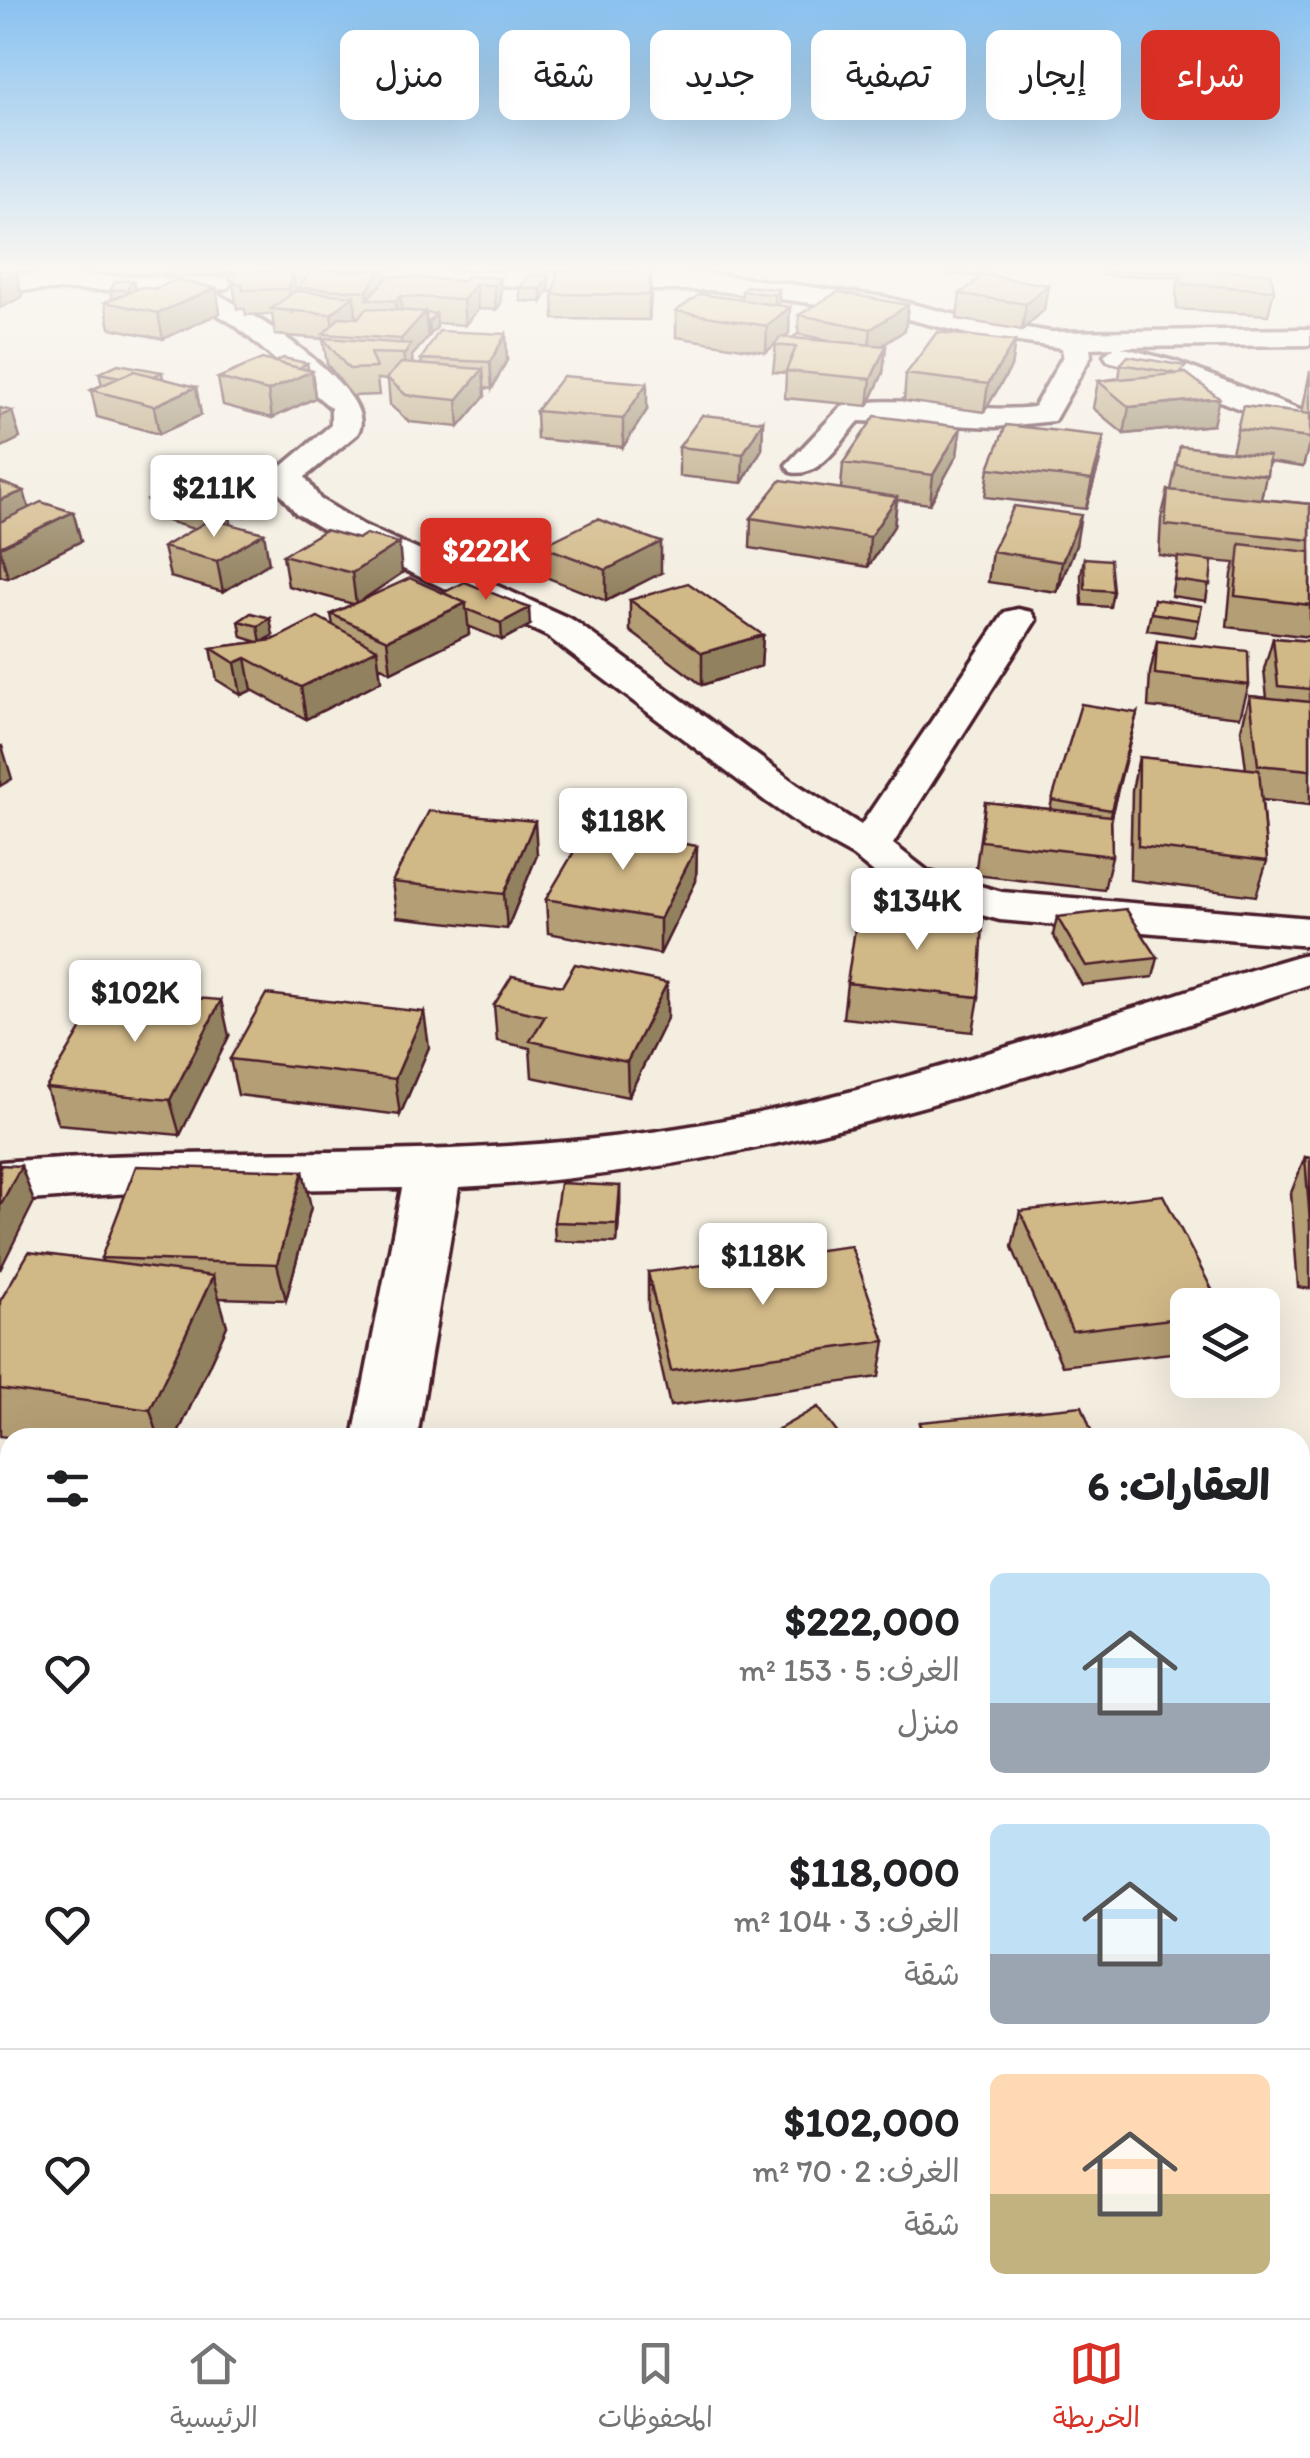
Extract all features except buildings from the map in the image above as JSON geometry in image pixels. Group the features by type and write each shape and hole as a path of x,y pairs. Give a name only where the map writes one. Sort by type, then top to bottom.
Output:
{"street":[{"path":"319,379 337,394 346,408 346,428 289,474 288,483 308,506 350,532 560,628 784,794 826,824 869,846 913,882 1000,906 1310,932"},
{"path":"802,465 851,412 895,410 1006,419 1044,416 1064,379"},
{"path":"1197,379 1291,419 1310,423"},
{"path":"869,846 1018,620"},
{"path":"0,1182 75,1174 434,1168 581,1160 717,1142 814,1121 1130,1027 1310,968"},
{"path":"388,1428 434,1168"}]}
